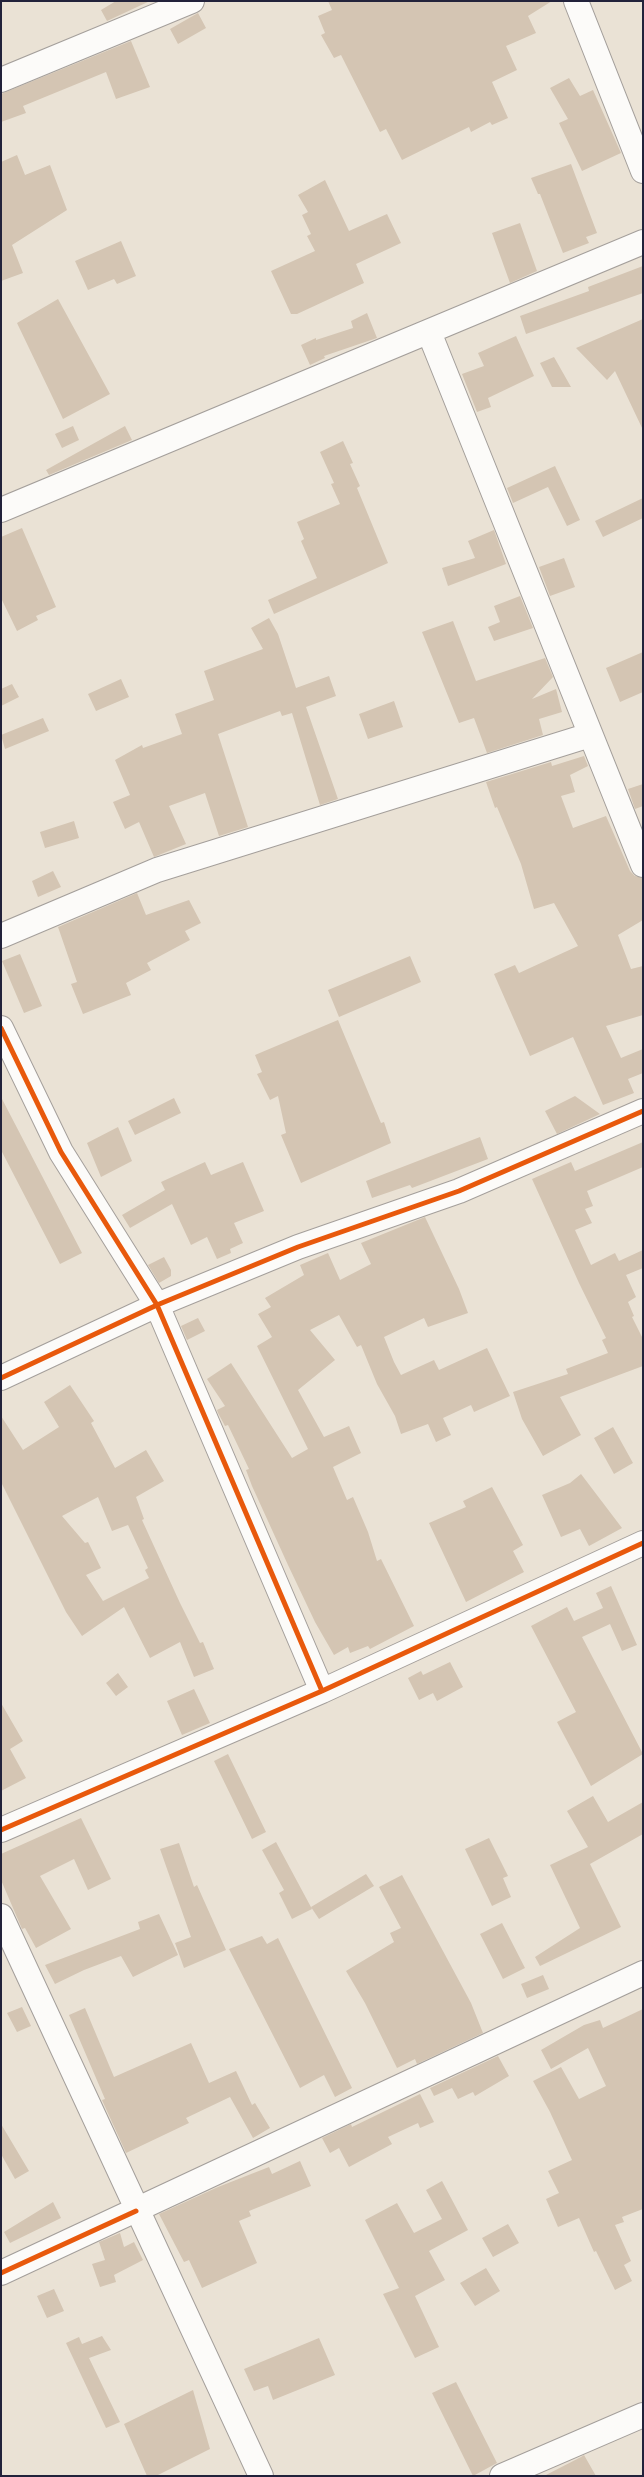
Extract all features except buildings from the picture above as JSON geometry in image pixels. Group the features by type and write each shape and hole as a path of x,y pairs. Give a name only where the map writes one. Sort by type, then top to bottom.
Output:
{"street":[{"path":"1,80 192,1"},
{"path":"576,1 643,171"},
{"path":"1,510 643,242"},
{"path":"429,332 643,865"},
{"path":"1,936 157,870 590,735"},
{"path":"1,1028 60,1152 157,1305 322,1692"},
{"path":"1,1378 157,1305 298,1247 459,1190 643,1111"},
{"path":"1,1830 322,1692 643,1543"},
{"path":"1,1916 261,2476"},
{"path":"1,2273 643,1973"},
{"path":"502,2476 643,2415"}],"cycle path":[{"path":"1,1028 61,1152 157,1305 322,1691"},
{"path":"1,1378 157,1305 298,1247 459,1191 643,1111"},
{"path":"1,1830 322,1691 643,1543"},
{"path":"1,2273 136,2211"}]}
